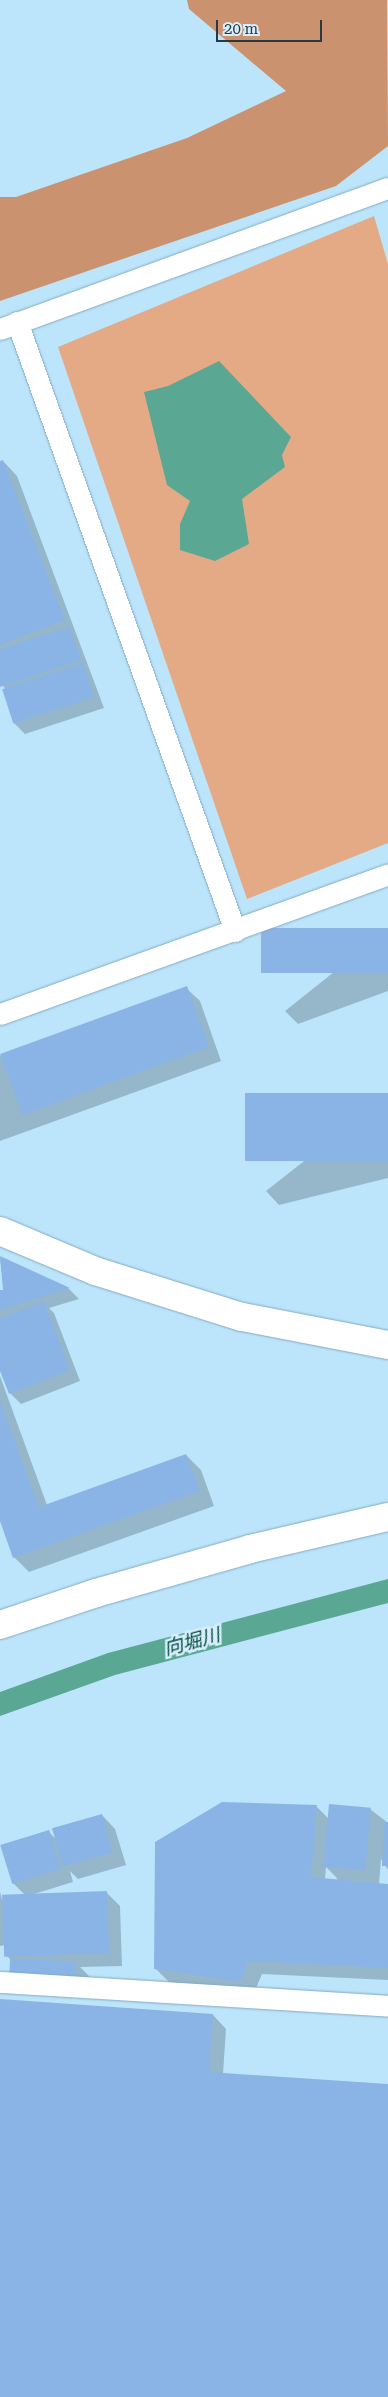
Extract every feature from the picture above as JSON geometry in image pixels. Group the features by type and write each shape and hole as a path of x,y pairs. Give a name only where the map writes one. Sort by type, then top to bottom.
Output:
{"street":[{"path":"0,1231 95,1271 242,1317 388,1345"},
{"path":"0,1626 96,1593 250,1549 388,1518"}],"lane":[{"path":"235,931 8,325 388,188"},
{"path":"0,1014 235,931 388,874"},
{"path":"0,1982 388,2006"}],"shaded area":[{"path":"187,0 387,0 388,146 336,186 0,301 0,197 16,197 187,138 286,91 189,9"},
{"path":"374,216 388,264 388,843 247,899 58,347"}],"water":[{"path":"219,361 291,437 282,455 285,467 242,499 249,544 215,561 180,550 180,524 190,501 167,485 144,392 168,386"},
{"name":"向堀川","path":"388,1579 388,1603 115,1675 0,1716 0,1692 108,1653"}],"building":[{"path":"3,460 65,620 0,645 0,461"},
{"path":"69,627 81,660 0,687 0,649"},
{"path":"83,663 94,697 13,724 2,689"},
{"path":"261,928 388,928 388,973 261,973"},
{"path":"187,986 209,1047 22,1115 0,1054"},
{"path":"245,1093 388,1093 388,1161 245,1161"},
{"path":"0,1256 70,1288 0,1310 0,1290 3,1290"},
{"path":"44,1301 70,1370 9,1394 0,1371 0,1318"},
{"path":"0,1401 39,1507 186,1454 200,1491 13,1558 0,1521"},
{"path":"222,1802 317,1805 311,1877 388,1884 388,1968 248,1961 240,1982 154,1969 155,1842"},
{"path":"329,1804 371,1808 365,1870 324,1867"},
{"path":"102,1814 113,1852 63,1867 52,1828"},
{"path":"384,1822 388,1822 388,1866 382,1866"},
{"path":"49,1830 61,1869 12,1884 0,1845"},
{"path":"107,1891 109,1953 4,1957 2,1895"},
{"path":"10,1959 76,1961 75,1979 9,1977"},
{"path":"0,1999 213,2014 209,2072 388,2084 388,2397 0,2397"}]}
